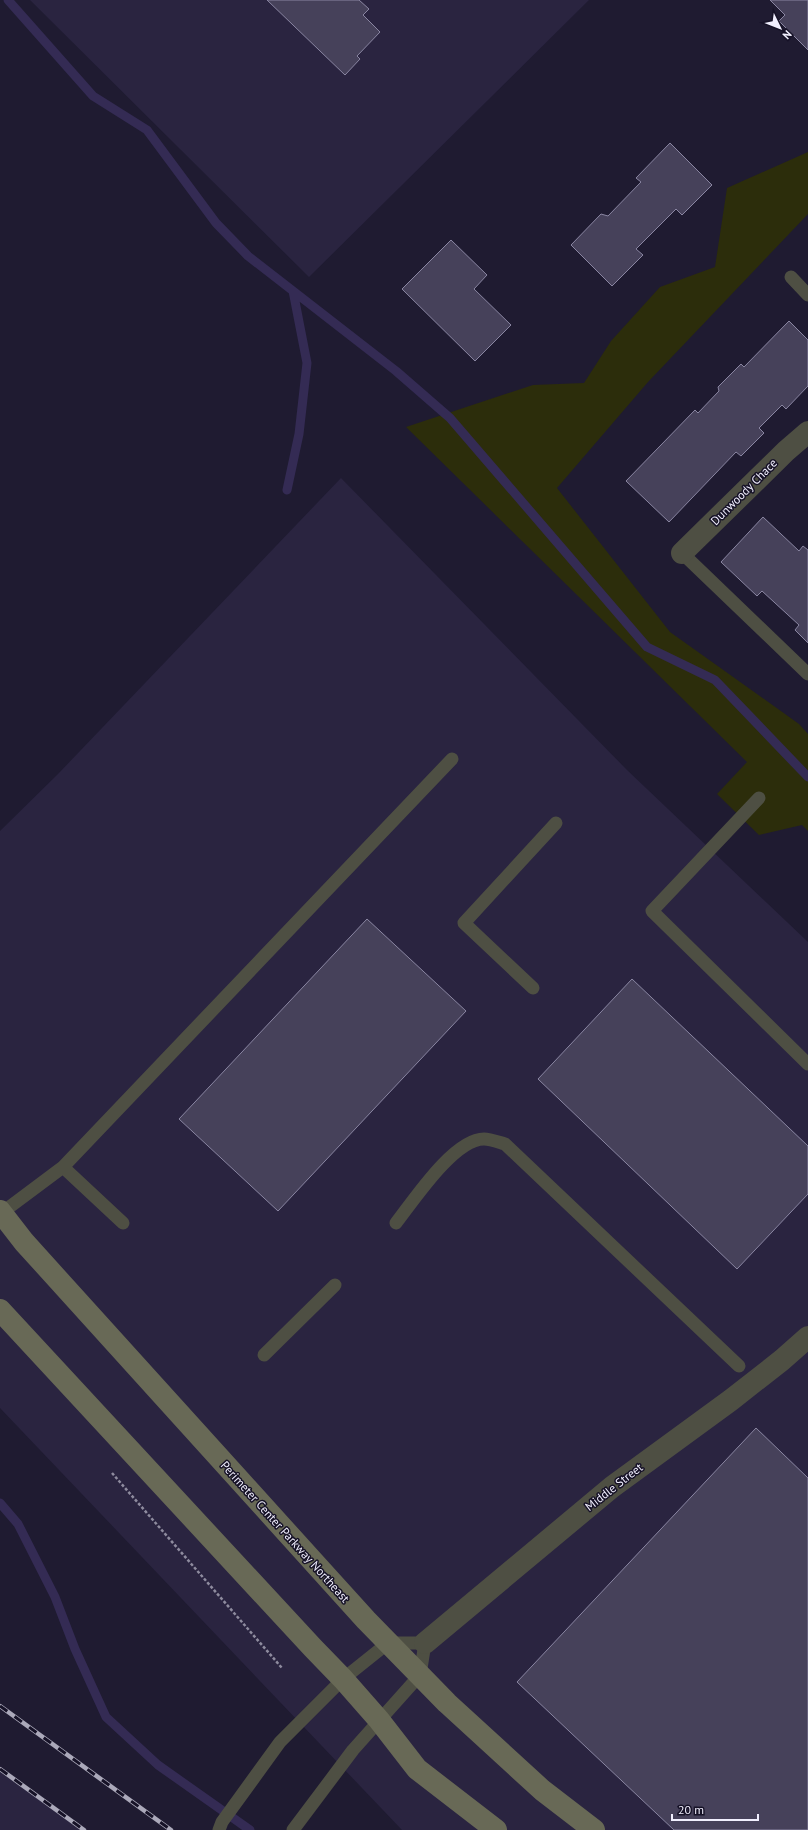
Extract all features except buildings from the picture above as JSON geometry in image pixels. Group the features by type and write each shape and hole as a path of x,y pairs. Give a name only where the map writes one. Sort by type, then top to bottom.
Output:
{"main road":[{"name":"Perimeter Center Parkway Northeast","path":"1,1213 40,1260 306,1556 388,1643 447,1703 542,1790 594,1830"},
{"path":"0,1310 343,1679 417,1769 496,1830"}],"street":[{"name":"Dunwoody Chace","path":"682,553 786,451 808,432"},
{"name":"Middle Street","path":"424,1643 612,1488 806,1343"}],"lane":[{"path":"791,277 808,294"},
{"path":"682,553 808,674"},
{"path":"1,1213 62,1167 452,759"},
{"path":"759,798 652,911 808,1064"},
{"path":"533,988 464,923 556,823"},
{"path":"396,1223 434,1174 464,1144 483,1139 505,1144 739,1366"},
{"path":"62,1167 123,1223"},
{"path":"264,1355 335,1285"},
{"path":"219,1830 222,1822 280,1742 343,1679 388,1643 424,1643 420,1676 378,1720 353,1750 293,1830"}],"path":[{"path":"111,1472 282,1668"}],"shaded area":[{"path":"30,0 589,0 309,277"},
{"path":"808,152 808,214 648,382 557,488 670,632 799,724 808,734 808,831 802,825 759,835 717,794 747,762 406,427 533,385 584,383 611,341 660,287 715,267 727,188"},
{"path":"341,478 627,770 808,942 808,1830 402,1830 0,1408 0,831 58,774"},
{"path":"0,1770 87,1830 0,1830"}],"waterway":[{"path":"8,0 93,96 147,130 216,223 248,256 396,371 450,418 647,647 715,680 808,777"},
{"path":"287,490 299,434 307,363 293,291"},
{"path":"0,1503 18,1524 55,1597 75,1649 106,1717 158,1765 250,1830"}],"railway":[{"path":"0,1706 171,1830"},
{"path":"0,1769 84,1830"}]}
